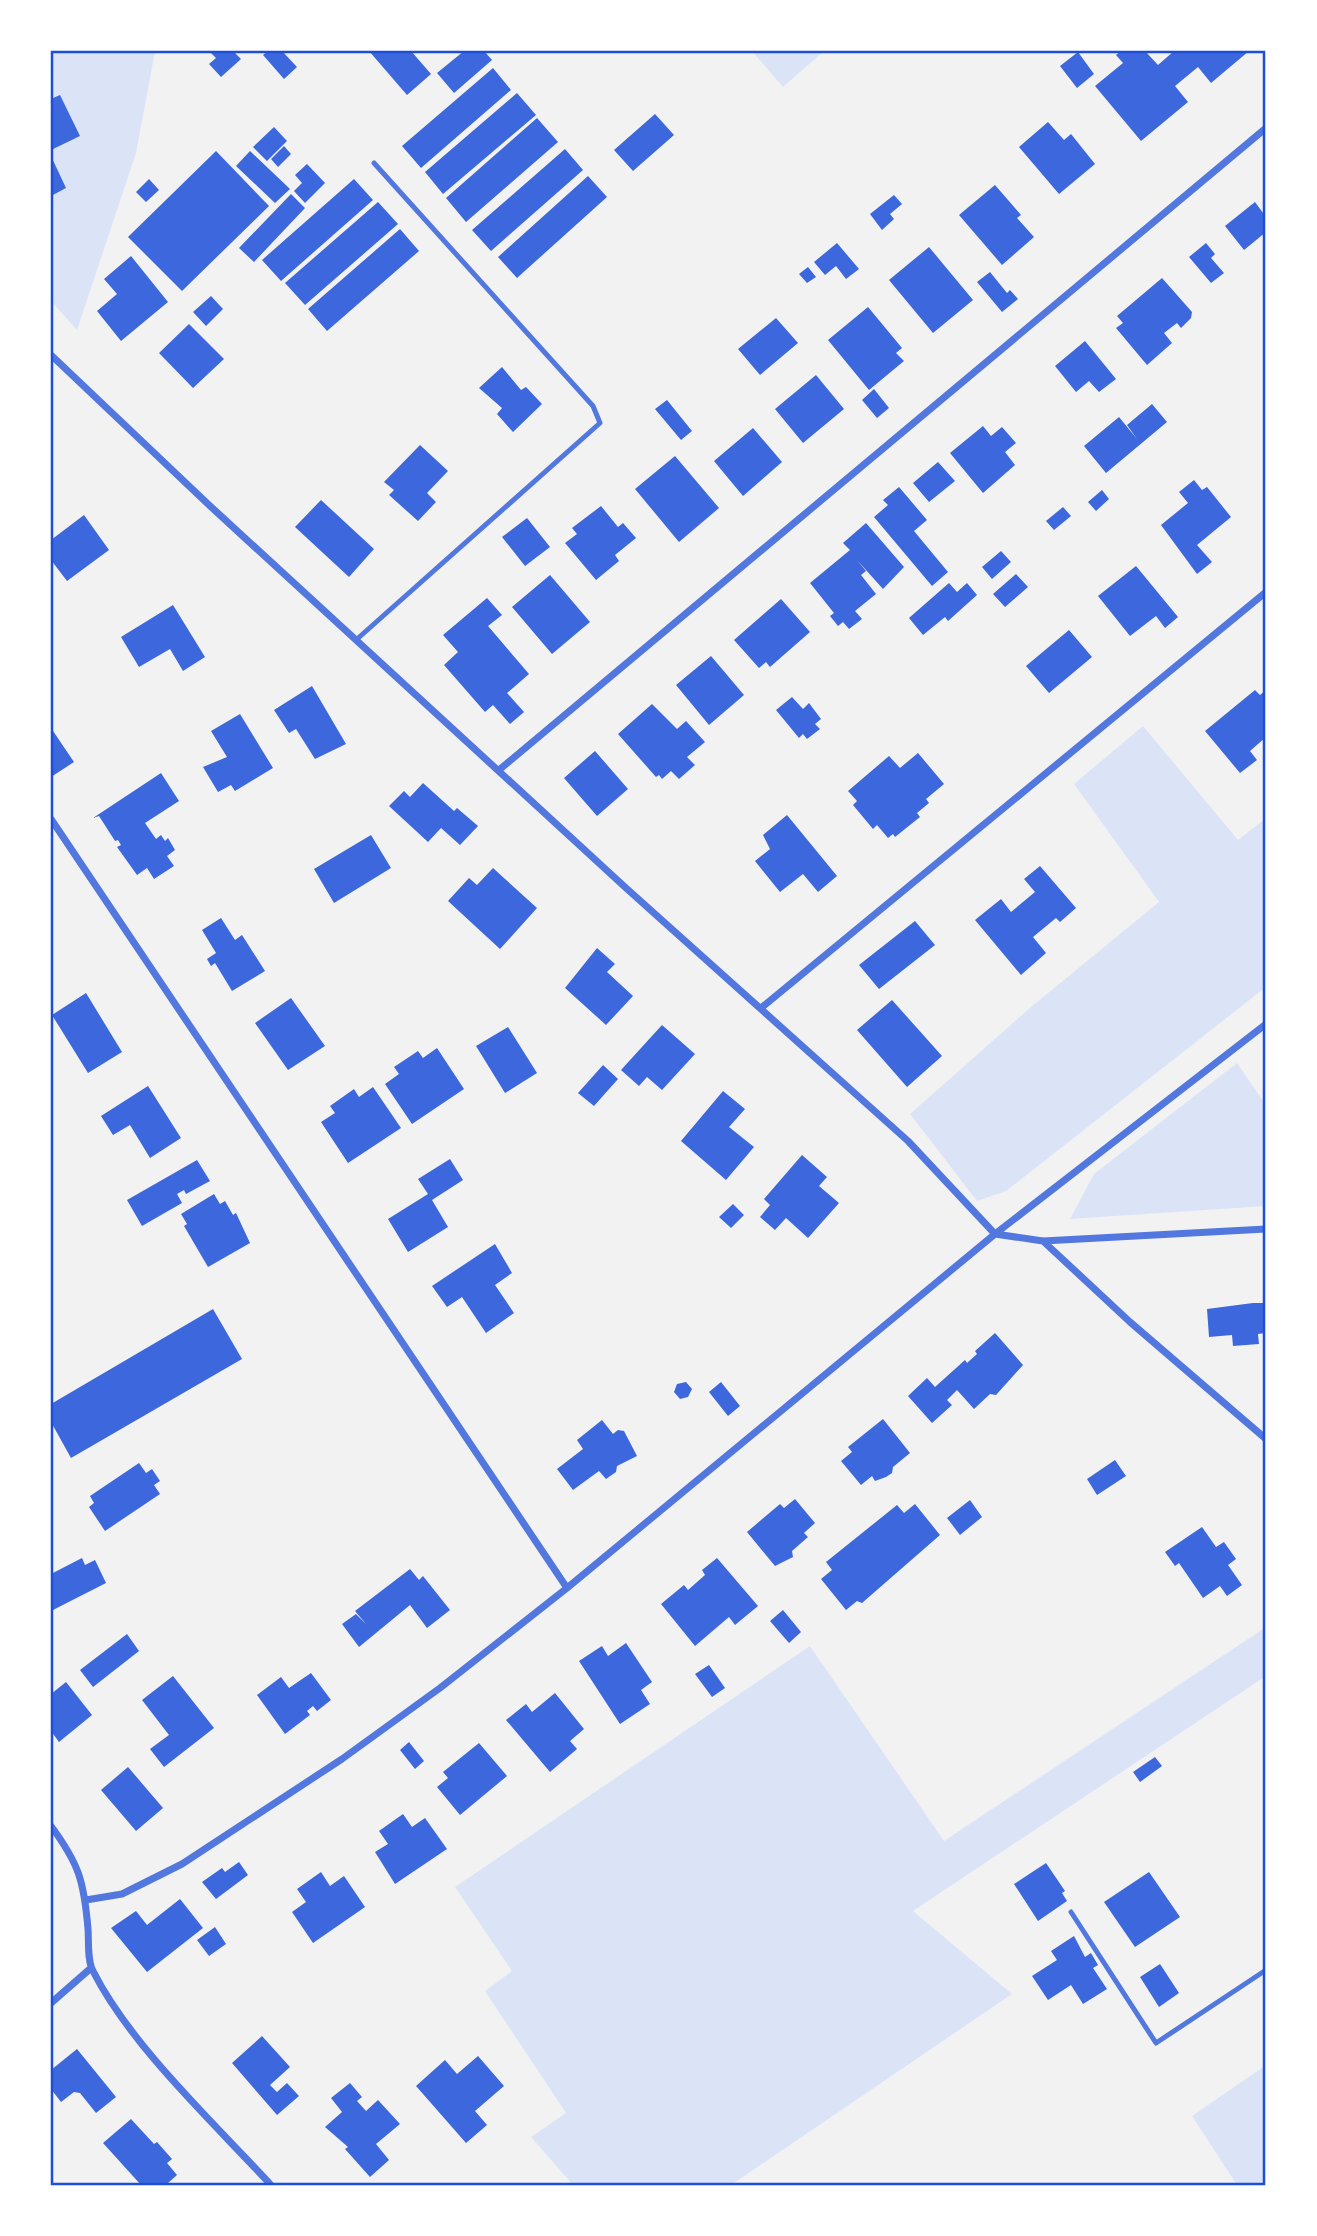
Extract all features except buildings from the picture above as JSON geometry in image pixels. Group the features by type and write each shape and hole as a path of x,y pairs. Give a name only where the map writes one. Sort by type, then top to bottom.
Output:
{"street":[{"path":"499,770 1266,128"},
{"path":"51,355 356,640 908,1140 995,1234 1043,1241 1266,1229"},
{"path":"761,1008 1266,592"},
{"path":"51,819 567,1588"},
{"path":"86,1900 122,1894 151,1882 246,1824 440,1688 567,1588 995,1234 1266,1024"},
{"path":"1043,1241 1266,1439"},
{"path":"51,1826 75,1857 86,1900 91,1968 117,2011 161,2064 271,2185"},
{"path":"51,2003 91,1968"}],"lane":[{"path":"356,640 600,423 593,406 374,163"},
{"path":"1071,1912 1156,2043 1266,1970"}],"shaded area":[{"path":"51,51 155,51 136,153 77,330 51,301"},
{"path":"752,51 824,51 783,87"},
{"path":"1143,726 1238,840 1266,818 1266,987 1006,1191 977,1201 910,1114 1031,1007 1159,902 1074,784"},
{"path":"1237,1063 1266,1105 1266,1206 1070,1219 1094,1174"},
{"path":"1266,1627 1266,1676 913,1911 1012,1994 731,2185 573,2185 531,2137 566,2113 485,1991 512,1971 455,1887 810,1646 944,1841"},
{"path":"1266,2065 1266,2185 1237,2185 1192,2116"}]}
